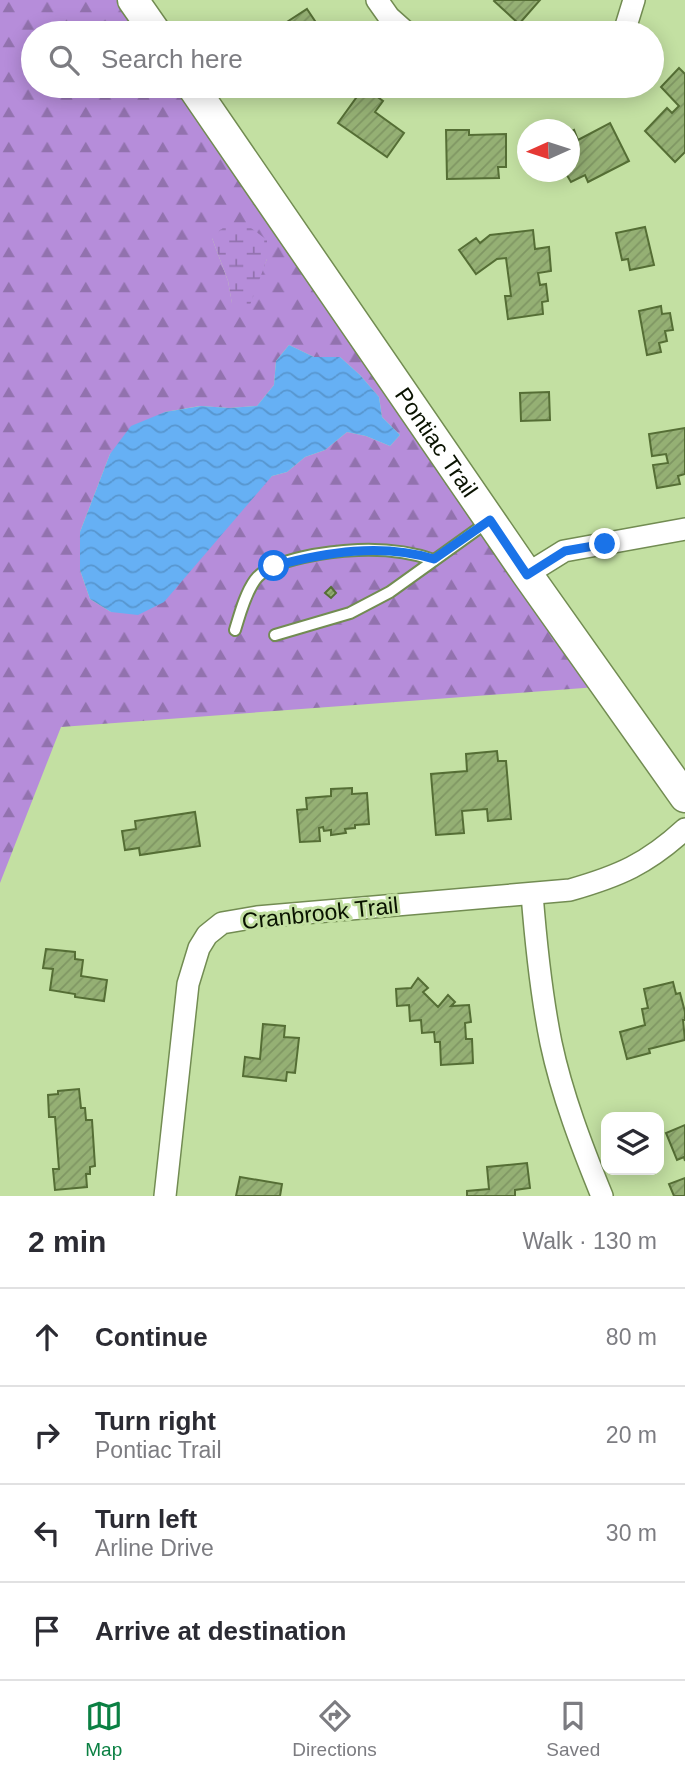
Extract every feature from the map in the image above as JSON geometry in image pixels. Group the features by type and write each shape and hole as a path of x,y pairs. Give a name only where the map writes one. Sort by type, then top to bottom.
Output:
{"main road":[{"path":"133,0 148,21"},
{"name":"Pontiac Trail","path":"200,98 527,575 685,797"}],"street":[{"path":"377,0 394,21"},
{"path":"628,21 634,0"},
{"path":"527,575 565,551 685,529"},
{"name":"Cranbrook Trail","path":"165,1196 188,984 199,948 207,935 222,923 257,917 570,890 615,877 662,850 685,829"},
{"path":"532,894 539,971 552,1045 583,1152 602,1196"}],"lane":[{"path":"275,635 350,613 390,592 490,520"},
{"path":"234,630 256,578 274,566 311,556 359,550 416,554 434,559"}],"green space":[{"path":"0,0 121,0 136,21 21,21 21,98 188,98 597,687 61,727 0,883","holes":["212,238 267,259 256,284 232,303 228,281","289,345 314,357 340,357 379,397 382,417 400,435 390,446 347,432 325,450 305,457 287,472 272,476 111,612 90,599 80,570 80,532 110,454 165,412 200,406 257,406 274,385 276,361"]},
{"path":"227,224 247,225 267,240 267,259 250,305 232,304 228,281 212,238"}],"water":[{"path":"289,345 314,357 340,357 379,397 382,417 400,435 390,446 347,432 325,450 305,457 287,472 272,476 164,602 138,615 111,612 90,599 80,570 80,532 110,454 131,426 165,412 201,406 257,406 274,385 276,361"}],"building":[{"path":"540,0 522,21 516,21 494,1"},
{"path":"307,9 315,21 288,21"},
{"path":"679,68 685,74 685,152 675,162 645,131 667,108 672,113 679,106 664,90 664,84"},
{"path":"356,98 379,98 383,101 375,112 404,133 387,157 338,123"},
{"path":"610,123 629,161 588,182 585,175 580,178 580,139"},
{"path":"446,130 469,130 469,135 506,134 506,167 498,167 499,178 447,179"},
{"path":"645,227 654,265 630,270 628,259 622,260 616,233"},
{"path":"533,230 535,249 549,247 551,271 538,273 540,285 546,284 548,301 542,302 543,314 508,319 505,296 511,296 506,258 497,259 476,274 459,250 476,238 480,243 490,235"},
{"path":"661,306 662,314 670,313 673,330 665,331 667,341 659,343 661,352 647,355 639,311"},
{"path":"549,392 550,420 521,421 520,393"},
{"path":"685,428 685,474 678,476 680,484 657,488 653,465 668,463 666,454 652,456 649,434"},
{"path":"331,587 336,593 331,598 325,593"},
{"path":"497,751 498,761 506,761 511,819 488,821 487,809 462,811 464,833 436,835 431,774 467,771 466,754"},
{"path":"352,788 352,794 367,793 369,824 355,825 355,828 345,829 346,833 331,835 331,830 324,831 323,827 319,828 320,841 300,842 297,810 307,809 306,798 331,796 331,789"},
{"path":"195,812 200,846 140,855 139,848 125,850 122,831 136,829 135,821"},
{"path":"46,949 75,952 75,959 83,960 81,976 107,980 104,1001 50,990 53,969 43,968"},
{"path":"418,978 428,988 423,992 438,1007 448,995 455,1002 451,1006 469,1005 471,1022 465,1023 466,1039 472,1039 473,1063 441,1065 440,1042 435,1042 434,1032 422,1033 421,1020 410,1021 409,1005 397,1006 396,989 411,988"},
{"path":"673,982 676,994 680,993 685,1012 685,1040 649,1049 650,1053 627,1059 620,1032 645,1025 642,1009 648,1008 644,989"},
{"path":"263,1024 285,1026 284,1037 299,1038 295,1073 287,1072 286,1081 243,1076 245,1057 260,1059"},
{"path":"79,1089 81,1108 85,1108 86,1120 92,1120 95,1166 90,1167 90,1174 86,1174 87,1187 55,1190 53,1169 59,1169 55,1117 49,1117 48,1095"},
{"path":"685,1125 685,1161 684,1157 677,1160 666,1133"},
{"path":"527,1163 530,1188 515,1190 515,1196 467,1196 467,1191 489,1189 487,1167"},
{"path":"240,1177 282,1184 280,1196 236,1196"},
{"path":"685,1178 685,1196 674,1196 669,1184"}],"route":[{"path":"274,566 311,556 359,550 416,554 434,559 490,520 527,575 565,551 605,544"}]}
